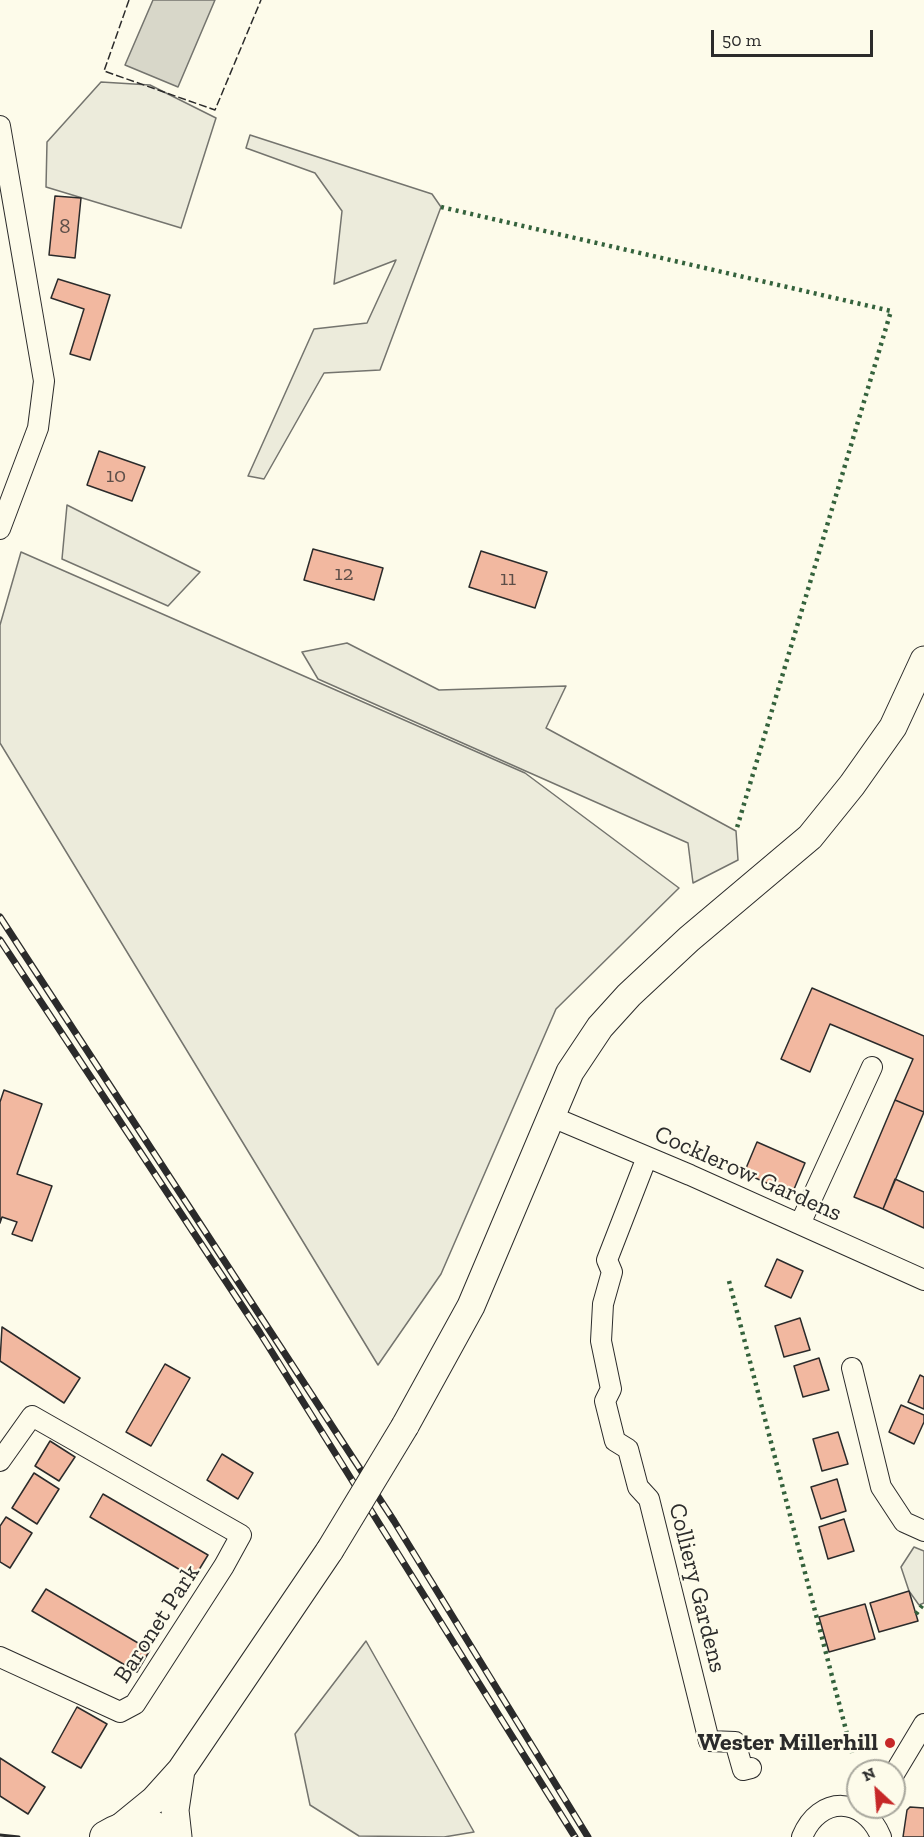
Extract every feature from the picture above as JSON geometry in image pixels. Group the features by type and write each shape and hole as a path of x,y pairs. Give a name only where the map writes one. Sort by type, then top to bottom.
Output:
{"main road":[{"path":"111,1834 154,1800 181,1770 330,1550 405,1426 471,1306 570,1072 600,1027 628,995 818,828 852,785 892,727 924,660"},
{"path":"176,1837 175,1810 181,1770"},
{"path":"111,1834 132,1826 149,1826 176,1837"}],"street":[{"path":"0,126 45,381 38,428 0,529"},
{"path":"800,1224 873,1067"},
{"name":"Cocklerow Gardens","path":"550,1116 924,1280"},
{"name":"Colliery Gardens","path":"646,1157 607,1260 612,1272 603,1304 601,1341 611,1389 605,1401 615,1441 628,1449 638,1487 649,1499 709,1741 735,1742 743,1770 751,1768"},
{"path":"852,1368 881,1487 904,1522 924,1532"},
{"name":"Baronet Park","path":"0,1461 32,1416 241,1535 224,1566 135,1704 120,1712 0,1657"},
{"path":"903,1759 924,1724"},
{"path":"802,1837 807,1825 816,1815 829,1808 846,1806"},
{"path":"872,1819 881,1837"}],"shaded area":[{"path":"153,0 215,0 178,87 125,65"},
{"path":"101,82 150,85 216,118 181,228 46,187 47,142"},
{"path":"250,135 432,194 441,207 380,370 324,373 264,479 248,476 314,329 367,323 396,260 334,284 342,211 315,173 246,148"},
{"path":"67,505 200,572 168,606 62,559"},
{"path":"21,552 525,773 679,888 556,1009 441,1274 378,1365 0,743 0,625"},
{"path":"347,643 439,690 566,686 546,728 736,831 738,860 693,883 688,843 318,679 302,652"},
{"path":"914,1547 924,1551 924,1603 919,1605 909,1591 901,1567"},
{"path":"366,1641 474,1832 444,1837 359,1836 310,1805 295,1734"}],"building":[{"path":"55,196 81,198 75,258 49,255"},
{"path":"58,279 110,295 90,360 70,354 84,309 51,298"},
{"path":"99,451 145,467 132,501 87,485"},
{"path":"313,549 383,568 374,600 304,580"},
{"path":"481,551 547,572 535,608 469,587"},
{"path":"812,988 924,1036 924,1112 895,1100 913,1059 830,1024 810,1072 781,1059"},
{"path":"4,1090 42,1104 17,1174 52,1186 32,1241 12,1234 17,1222 2,1217 0,1223 0,1102"},
{"path":"895,1100 924,1112 883,1209 854,1197"},
{"path":"757,1142 805,1163 792,1194 744,1173"},
{"path":"895,1179 924,1192 924,1228 883,1209"},
{"path":"777,1259 803,1271 791,1298 765,1286"},
{"path":"800,1318 810,1350 784,1357 775,1326"},
{"path":"2,1327 80,1378 64,1403 0,1361"},
{"path":"819,1358 829,1390 803,1397 794,1366"},
{"path":"165,1364 190,1378 151,1446 126,1432"},
{"path":"920,1375 924,1377 924,1409 908,1402"},
{"path":"901,1405 924,1415 924,1422 914,1444 889,1432"},
{"path":"838,1432 848,1464 822,1471 813,1439"},
{"path":"50,1441 75,1457 59,1481 35,1466"},
{"path":"222,1454 253,1473 238,1499 207,1480"},
{"path":"34,1473 59,1489 37,1524 12,1508"},
{"path":"837,1479 846,1511 821,1519 811,1487"},
{"path":"103,1494 208,1555 194,1578 90,1517"},
{"path":"6,1517 32,1533 10,1568 0,1562 0,1526"},
{"path":"844,1519 854,1551 828,1559 819,1527"},
{"path":"46,1589 150,1650 137,1672 32,1611"},
{"path":"909,1591 918,1621 879,1632 870,1603"},
{"path":"865,1604 875,1639 829,1652 819,1617"},
{"path":"77,1707 107,1724 81,1768 52,1752"},
{"path":"0,1758 45,1787 28,1814 0,1796"},
{"path":"910,1807 924,1808 924,1837 903,1837 907,1810"}],"railway":[{"path":"0,917 394,1521 588,1837"},
{"path":"0,940 260,1333 575,1837"}],"hedge":[{"path":"441,207 891,311 736,831"},
{"path":"729,1281 852,1753"},
{"path":"916,1614 924,1603"}],"fence":[{"path":"129,0 104,71 215,110 261,0"}],"wall":[{"path":"0,1835 19,1837"}],"place":[{"name":"Wester Millerhill","path":"890,1743"}]}
